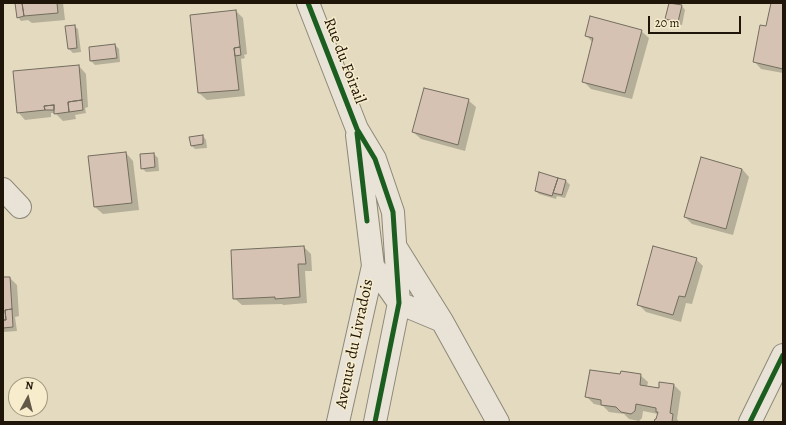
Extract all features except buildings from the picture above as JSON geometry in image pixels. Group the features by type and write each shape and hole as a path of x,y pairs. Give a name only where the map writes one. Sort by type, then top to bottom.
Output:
{"street":[{"name":"Rue du Foirail","path":"308,3 357,128 376,160 393,212 396,247 442,321 498,422"},
{"name":"Rue du Foirail","path":"357,128 373,266 399,304"},
{"path":"3,189 20,207"},
{"name":"Avenue du Livradois","path":"375,422 399,304 396,247"},
{"name":"Avenue du Livradois","path":"338,422 373,266"},
{"path":"399,304 442,321"},
{"path":"750,422 783,355"}],"cycle path":[{"path":"308,3 357,129 375,159 393,212 399,303 375,422"},
{"path":"357,133 367,221"},
{"path":"750,422 783,355"}]}
